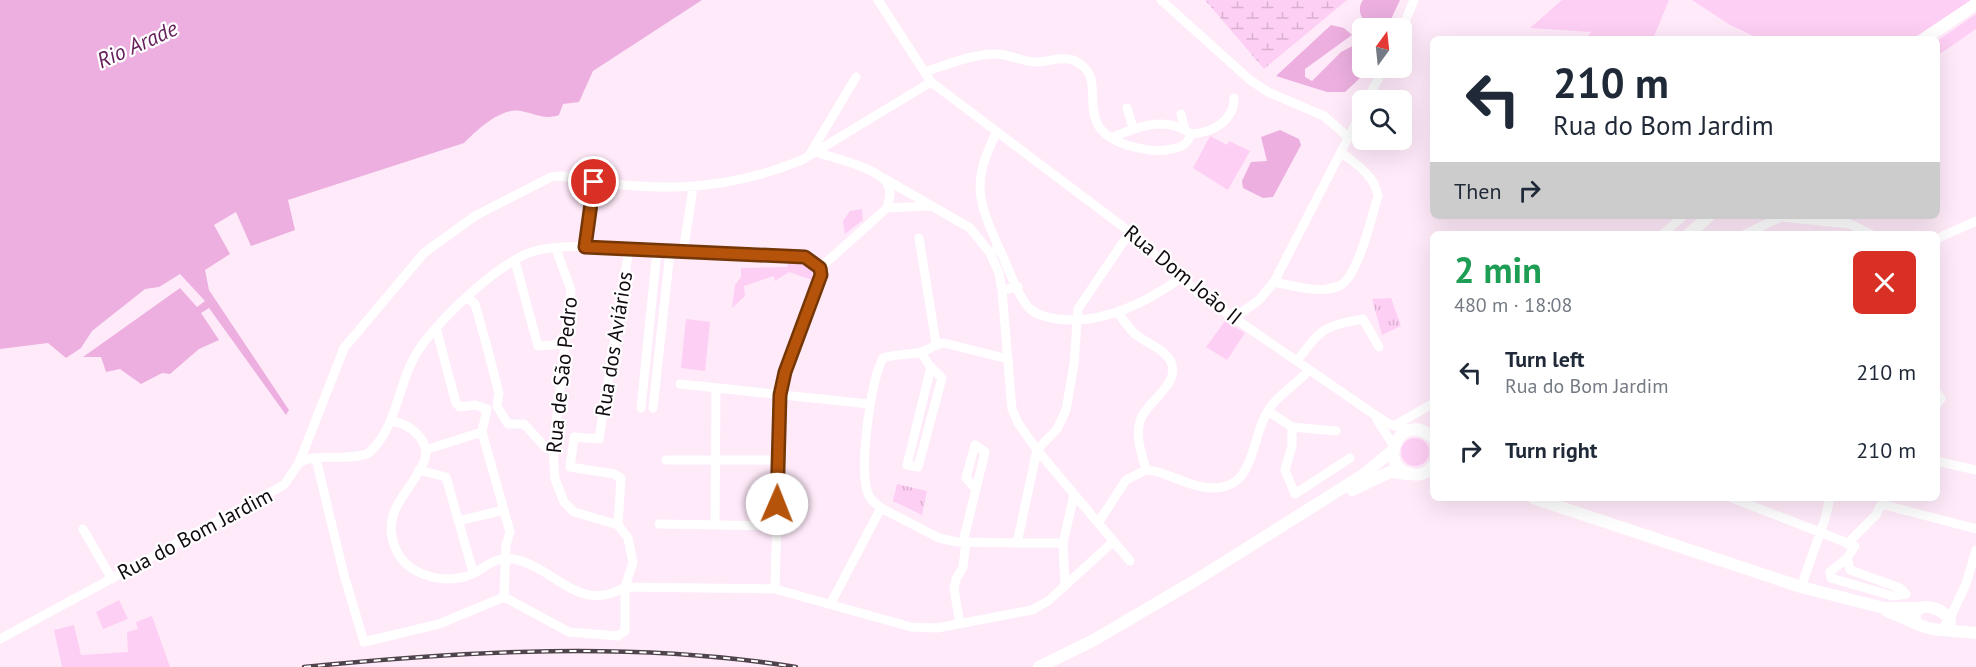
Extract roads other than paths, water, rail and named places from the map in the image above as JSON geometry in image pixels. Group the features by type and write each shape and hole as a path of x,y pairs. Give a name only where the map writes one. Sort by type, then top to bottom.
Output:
{"main road":[{"path":"1928,36 1976,4"},
{"path":"1692,231 1706,219"},
{"path":"1039,667 1094,639 1364,475 1393,448 1402,434 1430,427"},
{"path":"1415,430 1430,436"},
{"path":"1393,448 1396,464 1412,474"},
{"path":"1412,474 1430,468"},
{"path":"1271,533 1390,472 1430,478"},
{"path":"1542,501 1801,587 1848,600 1884,608 1934,608 1948,623 1976,632"},
{"path":"1848,600 1926,629 1948,623"},
{"path":"1915,623 1913,615 1918,608"}],"street":[{"name":"Rua Dom João II","path":"878,0 931,82 1130,232 1198,293 1372,413 1394,426 1415,430"},
{"path":"1161,0 1250,80 1268,92 1324,116 1348,137"},
{"path":"1407,18 1414,0"},
{"path":"924,72 985,55 999,54 1019,60 1038,62 1072,60 1084,68 1092,78 1094,122 1111,138 1140,149 1161,151 1182,147 1189,142 1190,133 1181,114"},
{"path":"856,76 812,154 873,171 929,206 970,228 994,251 1027,305 1038,314 1076,321 1118,312 1161,292 1182,277"},
{"name":"Rua do Bom Jardim","path":"0,639 274,493 284,485 299,463 344,348 424,254 475,216 550,177 561,176 642,189 693,188 780,169 812,154 931,82"},
{"path":"1111,138 1159,120 1190,133 1202,133 1229,118 1234,108 1234,98"},
{"path":"1126,108 1133,128"},
{"path":"1190,133 1199,123"},
{"path":"1234,318 1259,300 1274,282 1352,130"},
{"path":"996,133 982,162 979,179 982,208 1002,290 1012,409 1018,423 1037,450 1130,561"},
{"path":"1274,282 1314,289 1340,285 1351,276 1378,196 1377,186 1362,169 1341,152"},
{"path":"820,268 887,208 890,196 888,185 882,178"},
{"path":"585,247 594,182"},
{"path":"683,253 693,188"},
{"path":"887,208 929,206"},
{"path":"1666,231 1680,219"},
{"path":"1751,231 1777,219"},
{"path":"1801,219 1850,224 1865,231"},
{"path":"1940,237 1976,221"},
{"path":"1017,543 1037,450 1057,429 1066,410 1074,364 1078,309 1130,232"},
{"path":"919,238 936,344"},
{"path":"299,463 307,458 361,456 369,453 392,422 407,369 436,328 472,298 489,278 525,254 585,247 805,257 820,268 821,275 785,372 780,395 775,590"},
{"name":"Rua de São Pedro","path":"556,249 571,290 553,451 555,479 564,502 574,512 618,525"},
{"name":"Rua dos Aviários","path":"618,525 621,478 614,474 570,467 574,437 599,439 629,249"},
{"path":"641,408 657,251"},
{"path":"653,408 670,252"},
{"path":"515,261 538,346 565,344"},
{"path":"1002,290 1018,287"},
{"path":"472,298 499,393 497,405 508,424 524,424 545,447 553,451"},
{"path":"1118,312 1135,333 1166,355 1173,368 1170,381 1151,402 1140,422 1139,442 1146,470"},
{"path":"1297,361 1318,334 1332,324 1363,319 1379,346"},
{"path":"436,328 456,403 460,406 475,405 487,409 497,405"},
{"path":"1008,359 953,345 936,344 921,352 894,354 883,358 869,404 865,484 869,497 881,508 939,538 965,542 1063,543"},
{"path":"921,352 942,378 918,467 907,465 931,367"},
{"path":"1098,523 1126,480 1146,470 1196,486 1212,488 1236,483 1245,472 1260,423 1268,411 1309,370"},
{"path":"680,384 869,404"},
{"path":"715,525 716,388"},
{"path":"1394,426 1430,405"},
{"path":"395,408 405,424 421,437 425,450 419,470 401,495 391,518 391,534 403,561 424,576 466,577 495,559 506,558 525,562 584,594 598,597 611,595 625,587 775,590 831,603 911,627 937,628 1032,610 1048,601 1114,541"},
{"path":"487,409 482,432 510,532 506,545 504,597"},
{"path":"1268,411 1292,427 1336,431"},
{"path":"1372,413 1393,448"},
{"path":"392,422 405,424"},
{"path":"1292,427 1292,446 1285,470 1295,494 1350,458"},
{"path":"425,450 482,432"},
{"path":"316,459 344,575 364,642 439,624 504,597"},
{"path":"666,460 778,460"},
{"path":"1940,462 1976,470"},
{"path":"419,470 446,477 473,572"},
{"path":"960,624 954,589 956,579 963,567 965,542 976,489"},
{"path":"1065,586 1063,543 1074,495"},
{"path":"1739,501 1820,535 1855,546 1847,558 1830,572 1830,578 1893,596 1906,594 1900,588 1850,570 1847,558"},
{"path":"1801,587 1820,535 1829,501"},
{"path":"1847,544 1876,515 1881,504 1976,529"},
{"path":"831,603 881,508"},
{"path":"458,521 504,510"},
{"path":"659,524 777,526"},
{"path":"504,597 569,632 618,636 625,631 625,587 630,574 632,552 628,538 618,525"},
{"path":"83,529 112,579"},
{"path":"1948,623 1962,593 1976,550"},
{"path":"1934,608 1946,604 1962,593"}],"water":[{"name":"Rio Arade","path":"0,0 702,0 593,71 579,102 563,104 559,115 544,117 521,111 505,112 490,121 464,143 288,200 295,230 251,246 236,212 214,225 230,254 205,270 209,290 289,410 286,415 209,308 201,313 219,340 199,349 170,374 162,373 141,384 120,369 106,372 101,357 83,357 180,288 197,307 205,301 180,274 159,287 145,289 92,331 81,348 66,358 48,343 0,349"},
{"path":"1363,0 1400,0 1392,18 1362,18"},
{"path":"1331,25 1344,28 1352,35 1305,69 1305,77 1312,81 1341,52 1352,46 1352,78 1360,78 1345,92 1327,92 1276,76"},
{"path":"1280,130 1299,139 1301,145 1273,197 1263,198 1243,188 1242,181 1251,162 1267,161 1261,137"}],"railway":[{"path":"304,667 488,653 550,651 673,654 796,667"}]}
